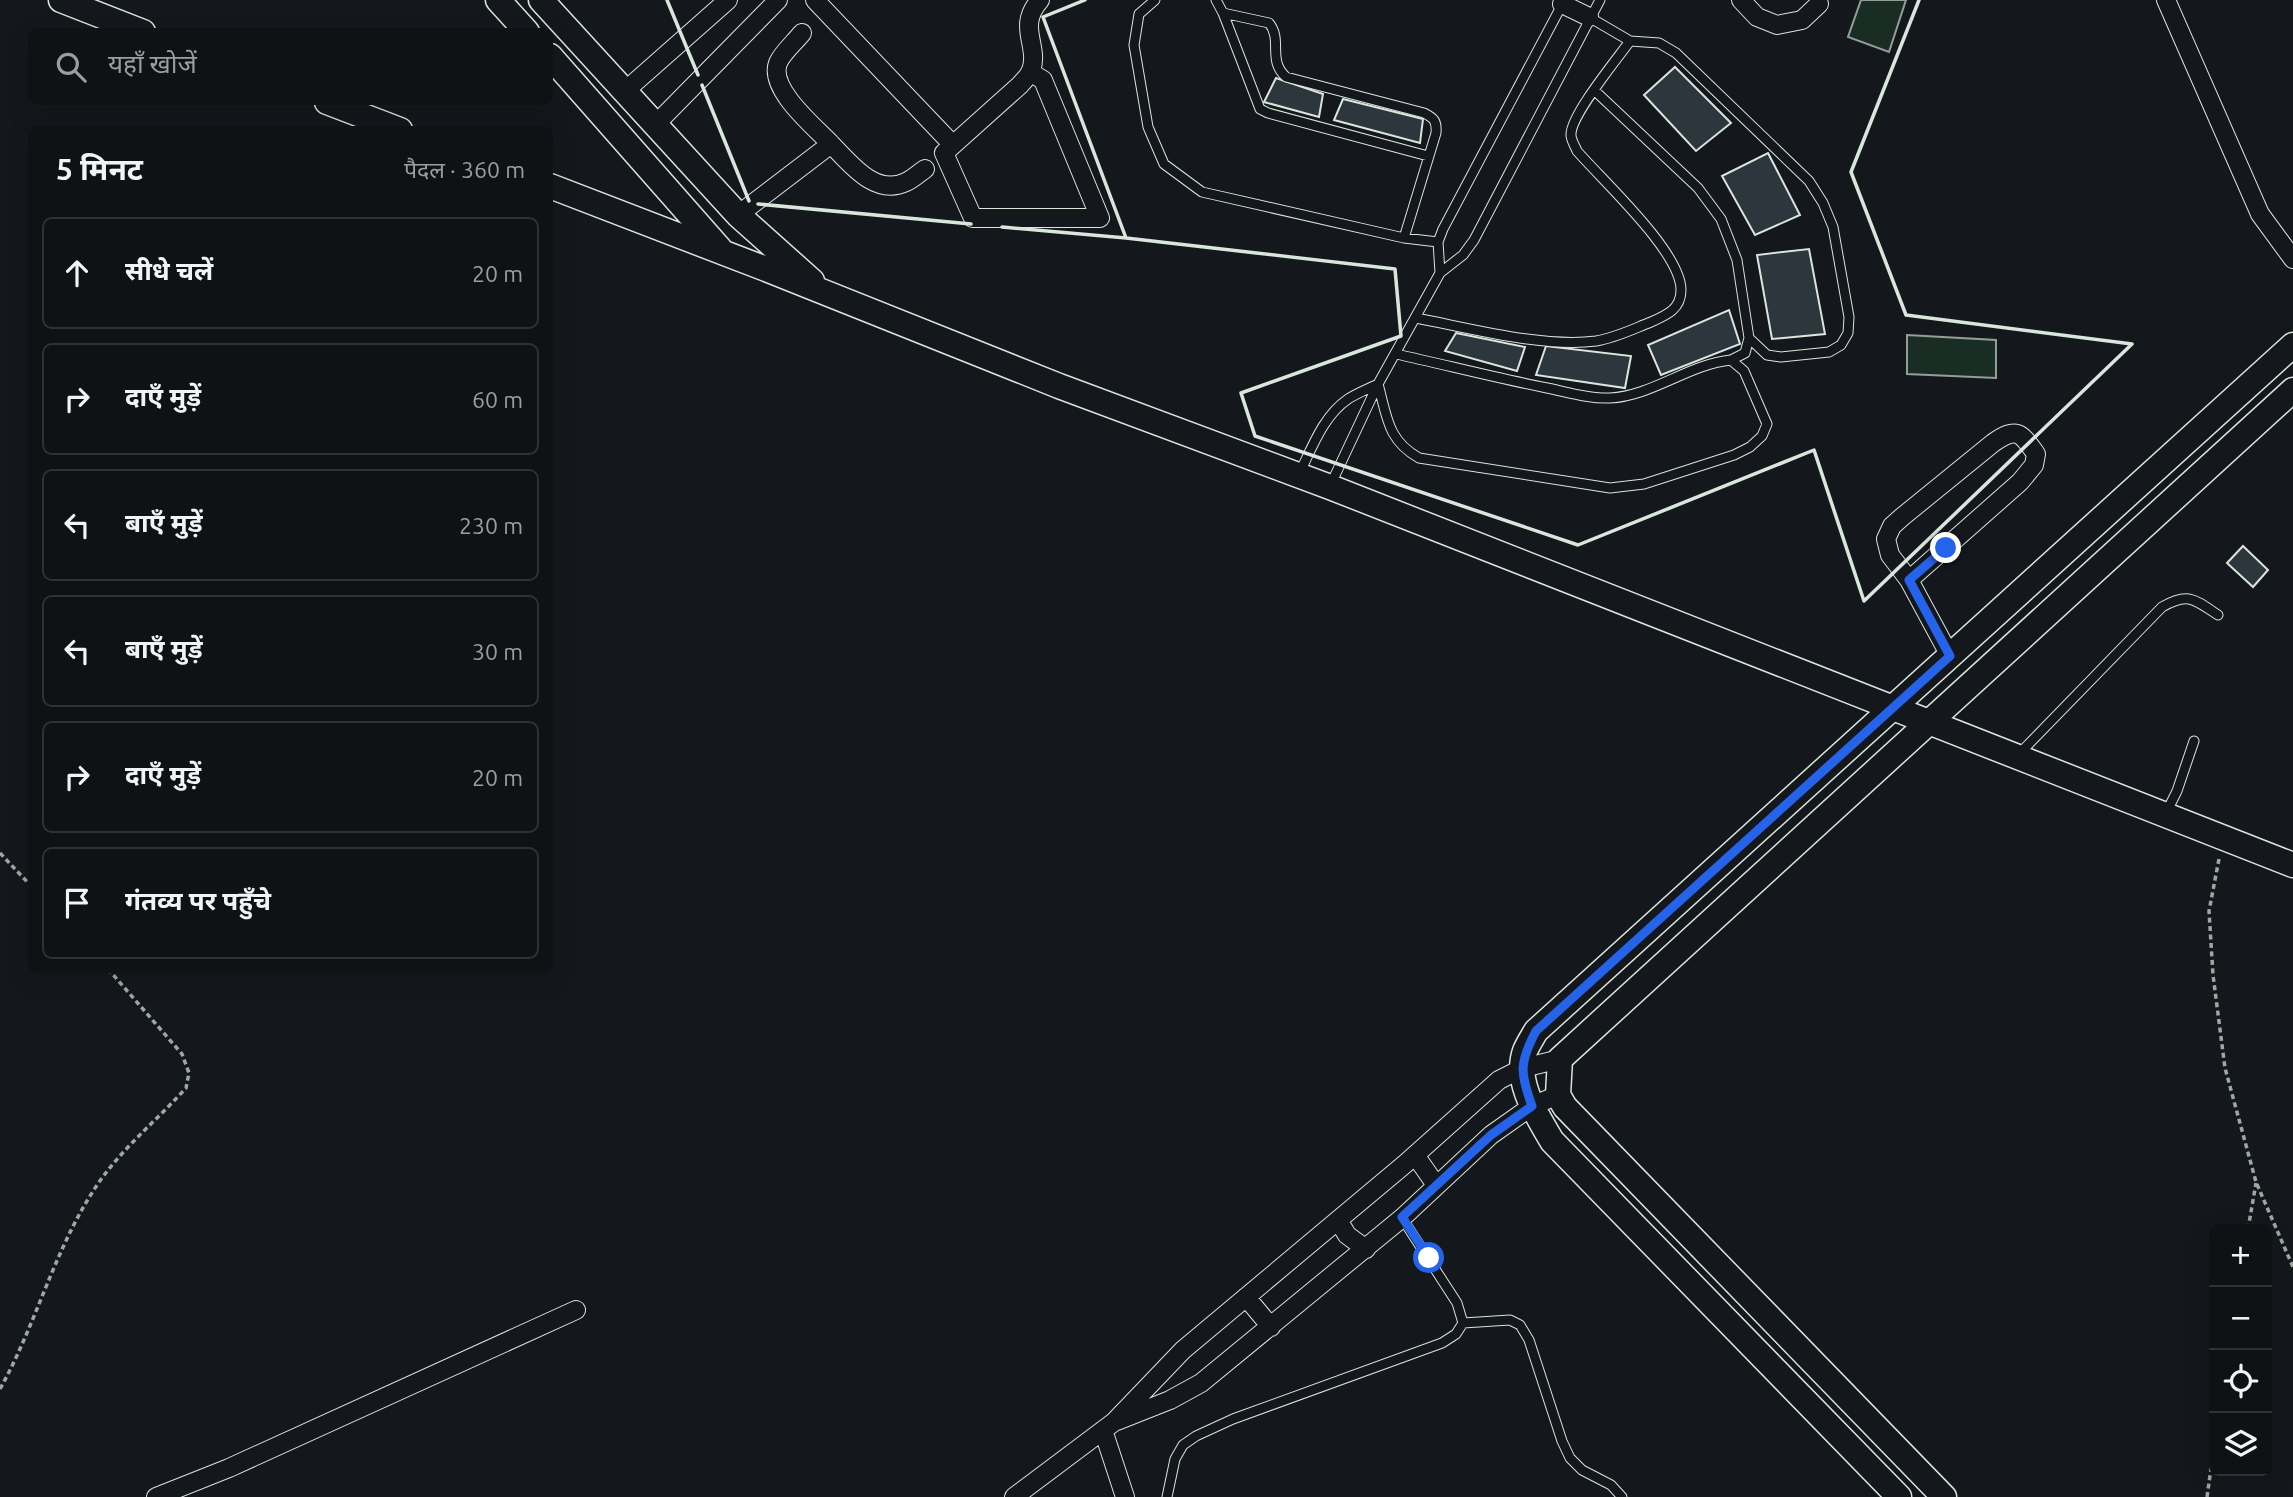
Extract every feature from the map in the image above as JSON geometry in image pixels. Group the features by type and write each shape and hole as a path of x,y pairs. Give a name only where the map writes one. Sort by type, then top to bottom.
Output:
{"street":[{"path":"61,0 133,28"},
{"path":"498,0 523,28"},
{"path":"541,0 737,215 825,293"},
{"path":"625,91 728,0"},
{"path":"655,125 778,0"},
{"path":"815,0 953,145"},
{"path":"1031,72 1043,80 1100,218 973,218 944,153 1031,72 1028,19 1040,0"},
{"path":"1741,0 1757,17 1777,26 1802,20 1820,2"},
{"path":"2166,0 2260,214 2293,259"},
{"path":"1563,2 1589,17"},
{"path":"802,33 778,64 777,77 783,93 866,178 888,187 905,183 925,169"},
{"path":"553,59 722,252"},
{"path":"335,105 390,126"},
{"path":"737,215 831,144"},
{"path":"553,187 1059,386 1330,487 2293,865"},
{"path":"1899,1497 1552,1141 1532,1106 1524,1083 1525,1052 1536,1031 2293,345"},
{"path":"1014,1497 1109,1426 1183,1350 1500,1080 1523,1068 1560,1059 2293,390"},
{"path":"1909,580 2011,490 2034,465 2036,454 2024,437 2013,432 1999,439 1892,526 1886,539 1890,555 1909,580 1950,656"},
{"path":"1560,1059 1558,1095 1565,1107 1944,1497"},
{"path":"1109,1426 1201,1383 1366,1249 1491,1135 1532,1106 1558,1095"},
{"path":"1415,1155 1436,1185"},
{"path":"1338,1220 1347,1235 1366,1249"},
{"path":"1246,1297 1271,1327"},
{"path":"156,1497 229,1468 576,1310"},
{"path":"1109,1426 1125,1497"}],"lane":[{"path":"1156,0 1139,14 1134,45 1148,127 1164,164 1202,192 1404,238 1438,242"},
{"path":"1216,0 1259,109 1268,114 1428,156"},
{"path":"1330,487 1378,384 1440,273 1463,255 1474,240 1600,0"},
{"path":"1440,273 1438,242 1563,2"},
{"path":"1223,13 1269,23 1274,29 1275,62 1286,77 1424,113 1433,118 1437,124 1436,132 1404,238"},
{"path":"1589,17 1630,41 1659,43 1676,53 1809,181 1823,203 1833,227 1849,317 1848,333 1841,345 1829,352 1782,357 1767,355 1749,338"},
{"path":"1416,318 1523,337 1569,342 1597,341 1670,314 1679,304 1682,288 1669,257 1650,229 1577,150 1571,136 1573,123 1630,41"},
{"path":"1396,354 1517,382 1592,397 1611,398 1632,394 1745,353 1749,338 1737,260 1721,219 1698,188 1594,90"},
{"path":"1378,384 1393,436 1404,450 1419,458 1610,488 1644,484 1734,455 1750,447 1762,436 1767,424 1744,371 1731,360"},
{"path":"1298,475 1323,425 1336,408 1349,398 1378,384"},
{"path":"2018,756 2162,607 2186,597 2218,615"},
{"path":"2166,815 2194,741"},
{"path":"1167,1497 1175,1459 1183,1445 1196,1436 1233,1419 1442,1343 1456,1334 1463,1323 1457,1303 1402,1217"},
{"path":"1463,1323 1510,1320 1520,1325 1529,1340 1570,1458 1582,1470 1611,1485 1622,1497"}],"path":[{"path":"2223,837 2209,911 2213,975 2225,1068 2256,1182 2293,1267"},
{"path":"0,853 28,883"},
{"path":"0,1389 16,1360 64,1245 103,1177 186,1088 189,1073 182,1055 112,973"},
{"path":"2249,1224 2256,1182"},
{"path":"2207,1497 2210,1476"}],"green space":[{"path":"1861,0 1906,0 1889,52 1848,37"},
{"path":"1907,335 1996,340 1996,378 1907,374"}],"building":[{"path":"1675,67 1731,123 1696,151 1644,95"},
{"path":"1276,78 1323,94 1319,117 1264,102"},
{"path":"1343,99 1423,119 1420,143 1334,120"},
{"path":"1768,153 1800,215 1755,235 1722,176"},
{"path":"1809,249 1825,334 1772,339 1757,255"},
{"path":"1729,310 1740,344 1661,375 1648,345"},
{"path":"1456,333 1525,347 1517,371 1445,351"},
{"path":"1546,346 1631,356 1625,388 1536,375"},
{"path":"2243,546 2268,570 2253,587 2227,563"}],"wall":[{"path":"667,0 698,75"},
{"path":"1085,0 1043,17 1126,238"},
{"path":"1002,227 1126,238 1395,269 1401,336 1241,393 1255,436 1578,545 1814,450 1864,601 2132,344 1906,315 1851,172 1919,0"},
{"path":"702,85 749,201"},
{"path":"758,204 971,224"}],"route":[{"path":"1429,1258 1402,1217 1491,1135 1532,1106 1524,1083 1523,1068 1525,1052 1536,1031 1950,656 1909,580 1946,548"}]}
